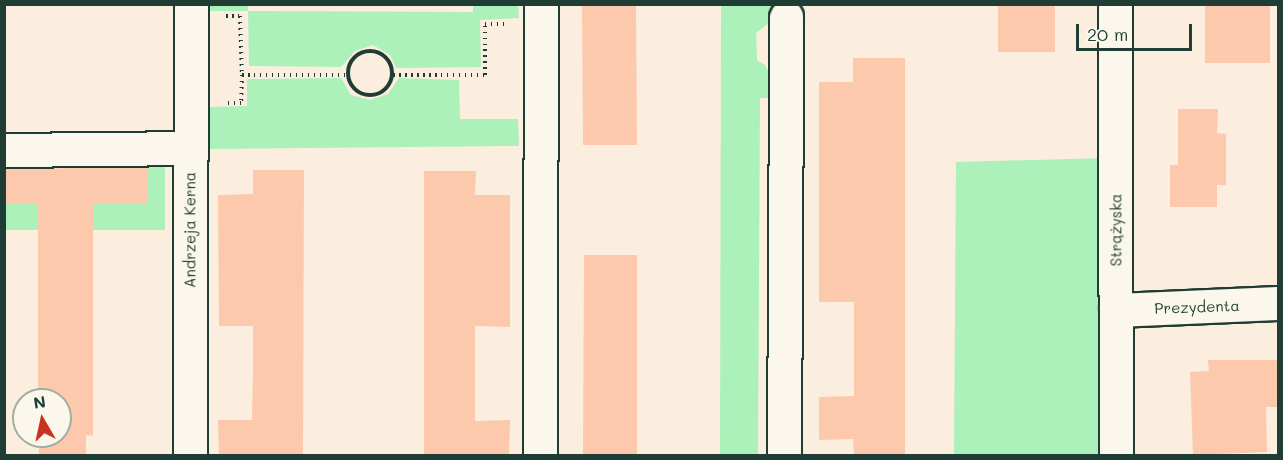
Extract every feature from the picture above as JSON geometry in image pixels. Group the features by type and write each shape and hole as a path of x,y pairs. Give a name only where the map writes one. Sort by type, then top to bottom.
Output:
{"street":[{"name":"Andrzeja Kerna","path":"190,456 191,4"},
{"name":"Strążyska","path":"1115,4 1116,456"},
{"path":"540,456 541,14"},
{"path":"784,456 786,17"},
{"path":"4,150 190,148"},
{"name":"Prezydenta","path":"1116,310 1278,303"}],"path":[{"path":"393,75 485,75 485,24 541,14"},
{"path":"369,50 389,60 393,75 387,89 374,95 353,88 347,75 356,56 369,50"},
{"path":"242,75 347,75"}],"green space":[{"path":"206,4 248,5 248,11 206,11"},
{"path":"518,4 519,18 480,20 481,67 396,68 390,55 373,45 355,51 341,67 249,66 248,11 473,12 473,5"},
{"path":"721,5 793,5 756,33 757,60 765,65 772,79 774,98 760,98 758,455 720,456"},
{"path":"341,78 351,95 370,100 388,94 399,78 459,80 460,119 518,119 519,146 209,149 209,107 247,106 247,79"},
{"path":"1105,158 1105,455 954,456 956,162"},
{"path":"147,166 165,166 165,230 5,230 5,203 147,203"}],"building":[{"path":"582,4 636,4 637,145 583,145"},
{"path":"998,4 1055,4 1055,52 998,52"},
{"path":"1205,4 1270,4 1270,63 1205,63"},
{"path":"853,58 905,58 905,456 854,456 853,439 819,440 819,397 854,396 854,302 819,302 819,82 853,82"},
{"path":"1178,109 1218,109 1217,133 1226,134 1226,185 1217,185 1217,207 1170,207 1170,165 1178,165"},
{"path":"147,167 147,203 93,203 93,436 86,435 86,456 39,456 39,448 72,448 72,388 38,388 38,203 4,203 4,169"},
{"path":"253,170 304,170 303,456 219,456 218,420 252,420 253,326 219,326 218,195 253,194"},
{"path":"424,171 476,171 475,195 510,195 510,327 475,326 475,421 510,420 509,456 424,456"},
{"path":"584,255 637,255 637,456 583,456"},
{"path":"1208,360 1278,360 1278,407 1266,407 1267,452 1193,455 1190,372 1209,371"}]}
